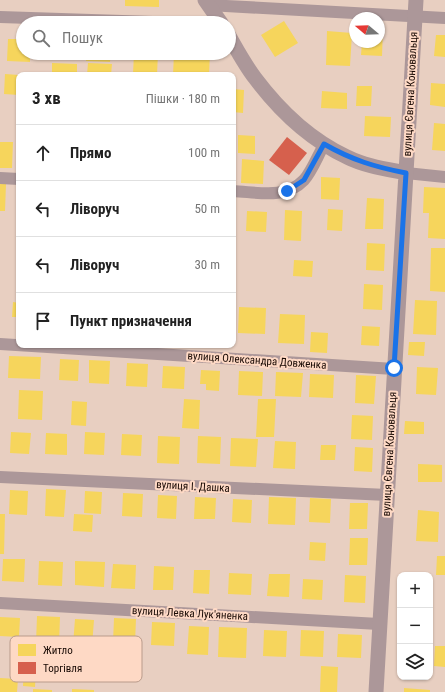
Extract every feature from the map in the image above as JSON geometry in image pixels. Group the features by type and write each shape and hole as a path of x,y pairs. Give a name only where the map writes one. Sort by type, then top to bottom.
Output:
{"street":[{"name":"вулиця Євгена Коновальця","path":"376,692 416,0"},
{"path":"207,2 445,18"},
{"path":"207,2 216,16"},
{"path":"0,17 16,18"},
{"path":"236,47 254,77 274,101 301,127 324,144 348,158 379,168 406,173 445,177"},
{"path":"236,190 271,194 287,191 304,180 324,144"},
{"path":"0,178 16,179"},
{"name":"вулиця Олександра Довженка","path":"0,344 16,345"},
{"name":"вулиця Олександра Довженка","path":"66,348 394,368"},
{"name":"вулиця І. Дашка","path":"0,477 387,495"},
{"name":"вулиця Левка Лук'яненка","path":"0,603 379,624"}],"building: Житло":[{"path":"125,0 159,0 159,7 125,6"},
{"path":"284,21 298,43 275,57 261,35"},
{"path":"327,31 349,33 349,48 351,48 350,66 326,65"},
{"path":"436,35 445,35 445,57 434,56"},
{"path":"8,39 16,39 16,60 30,60 30,62 7,61"},
{"path":"362,48 382,48 382,56 361,55"},
{"path":"86,60 110,60 110,62"},
{"path":"134,60 158,60 157,72 133,72"},
{"path":"174,60 210,60 209,72 173,72"},
{"path":"52,63 77,64 77,72 52,72"},
{"path":"88,63 112,64 111,72 87,72"},
{"path":"5,74 16,75 16,95 4,94"},
{"path":"431,83 445,84 445,107 430,105"},
{"path":"357,86 372,86 371,106 356,106"},
{"path":"236,89 244,90 243,113 236,112"},
{"path":"322,91 347,93 347,109 321,108"},
{"path":"365,116 391,117 390,137 364,136"},
{"path":"434,123 445,124 445,151 432,150"},
{"path":"238,135 255,136 255,154 238,153"},
{"path":"0,142 13,142 12,168 0,168"},
{"path":"242,159 264,161 263,184 241,183"},
{"path":"321,177 340,178 339,200 321,199"},
{"path":"0,184 6,184 5,211 0,211"},
{"path":"424,187 445,188 445,239 428,238 429,213 423,213"},
{"path":"367,198 384,199 383,229 365,229"},
{"path":"328,209 343,210 342,231 327,230"},
{"path":"285,210 302,211 301,241 284,240"},
{"path":"247,211 267,212 266,232 246,231"},
{"path":"367,243 385,244 384,271 366,270"},
{"path":"431,248 445,248 445,292 430,291"},
{"path":"294,260 313,261 312,277 293,276"},
{"path":"364,284 383,285 382,310 363,309"},
{"path":"415,300 437,301 436,335 413,334"},
{"path":"13,302 16,302 16,317 12,317"},
{"path":"239,307 266,308 265,334 238,333"},
{"path":"280,314 305,315 304,344 278,343"},
{"path":"362,326 380,327 379,346 361,345"},
{"path":"311,332 328,333 327,353 310,352"},
{"path":"409,342 425,342 424,356 408,355"},
{"path":"9,356 41,357 40,379 8,378"},
{"path":"60,359 79,360 78,381 59,380"},
{"path":"89,360 110,361 109,384 89,383"},
{"path":"127,363 148,364 147,387 126,386"},
{"path":"163,366 185,367 184,389 162,388"},
{"path":"417,367 438,368 436,395 416,394"},
{"path":"201,370 220,371 219,391 206,390 206,384 200,384"},
{"path":"239,371 263,372 262,396 238,395"},
{"path":"276,372 303,373 301,397 275,396"},
{"path":"310,374 334,375 333,398 309,397"},
{"path":"356,375 376,376 374,404 355,403"},
{"path":"19,390 43,391 42,420 18,419"},
{"path":"184,399 200,400 199,429 182,428"},
{"path":"258,399 276,399 274,437 256,437"},
{"path":"72,401 87,402 86,426 71,425"},
{"path":"352,415 373,416 372,440 351,439"},
{"path":"405,421 424,422 424,434 404,434"},
{"path":"11,432 31,433 29,454 10,453"},
{"path":"85,432 105,433 104,455 84,454"},
{"path":"46,433 67,434 67,455 45,454"},
{"path":"122,434 142,435 141,456 121,455"},
{"path":"158,436 180,437 179,464 157,463"},
{"path":"198,436 221,437 220,464 197,463"},
{"path":"231,438 258,439 256,467 230,466"},
{"path":"275,441 296,442 295,469 273,468"},
{"path":"321,445 336,445 335,460 320,460"},
{"path":"355,447 373,448 372,472 354,471"},
{"path":"418,464 442,465 442,482 418,482"},
{"path":"46,489 66,490 64,517 45,516"},
{"path":"10,490 28,491 27,515 9,514"},
{"path":"85,491 102,492 101,514 84,513"},
{"path":"123,493 143,494 142,517 122,516"},
{"path":"158,495 177,496 176,519 157,518"},
{"path":"195,497 216,498 215,519 194,519"},
{"path":"269,497 296,498 295,525 268,524"},
{"path":"310,498 331,499 330,523 309,522"},
{"path":"233,499 252,500 251,523 232,522"},
{"path":"350,503 368,503 367,529 349,529"},
{"path":"418,510 439,512 438,542 416,541"},
{"path":"0,514 5,514 4,554 0,554"},
{"path":"74,514 93,515 92,532 73,531"},
{"path":"350,538 368,538 367,565 349,565"},
{"path":"310,542 326,543 325,561 309,560"},
{"path":"437,556 445,556 445,575 436,575"},
{"path":"3,559 25,559 24,582 2,581"},
{"path":"39,561 63,562 62,586 38,585"},
{"path":"75,561 105,562 104,587 75,585"},
{"path":"113,564 136,565 135,589 111,588"},
{"path":"154,566 174,567 173,590 153,590"},
{"path":"194,570 210,570 209,594 193,593"},
{"path":"229,573 252,574 251,595 228,594"},
{"path":"269,574 290,574 289,597 267,596"},
{"path":"345,575 366,576 365,603 344,602"},
{"path":"303,579 323,580 322,600 302,599"},
{"path":"37,616 60,617 59,636 36,636"},
{"path":"0,617 20,618 19,636 0,636"},
{"path":"114,618 136,619 135,636 113,636"},
{"path":"75,619 94,620 93,636 74,636"},
{"path":"152,622 175,623 174,646 151,645"},
{"path":"189,626 209,627 208,655 187,654"},
{"path":"219,627 247,628 246,658 218,657"},
{"path":"264,630 287,631 286,657 263,656"},
{"path":"301,630 324,631 323,657 300,656"},
{"path":"338,634 362,635 361,658 337,657"},
{"path":"435,646 445,646 445,667 434,666"},
{"path":"321,666 338,667 337,692 320,692"},
{"path":"0,678 10,679 10,682 18,682 17,692 0,692"},
{"path":"23,682 35,682 35,687 23,686"},
{"path":"404,688 430,690 430,692 404,692"},
{"path":"33,689 52,690 52,692 33,692"},
{"path":"72,689 94,690 94,692 72,692"}],"building: Торгівля":[{"path":"287,137 307,153 289,175 269,160"}],"route":[{"path":"287,191 304,180 324,144 348,158 379,168 406,173 394,368"}]}
